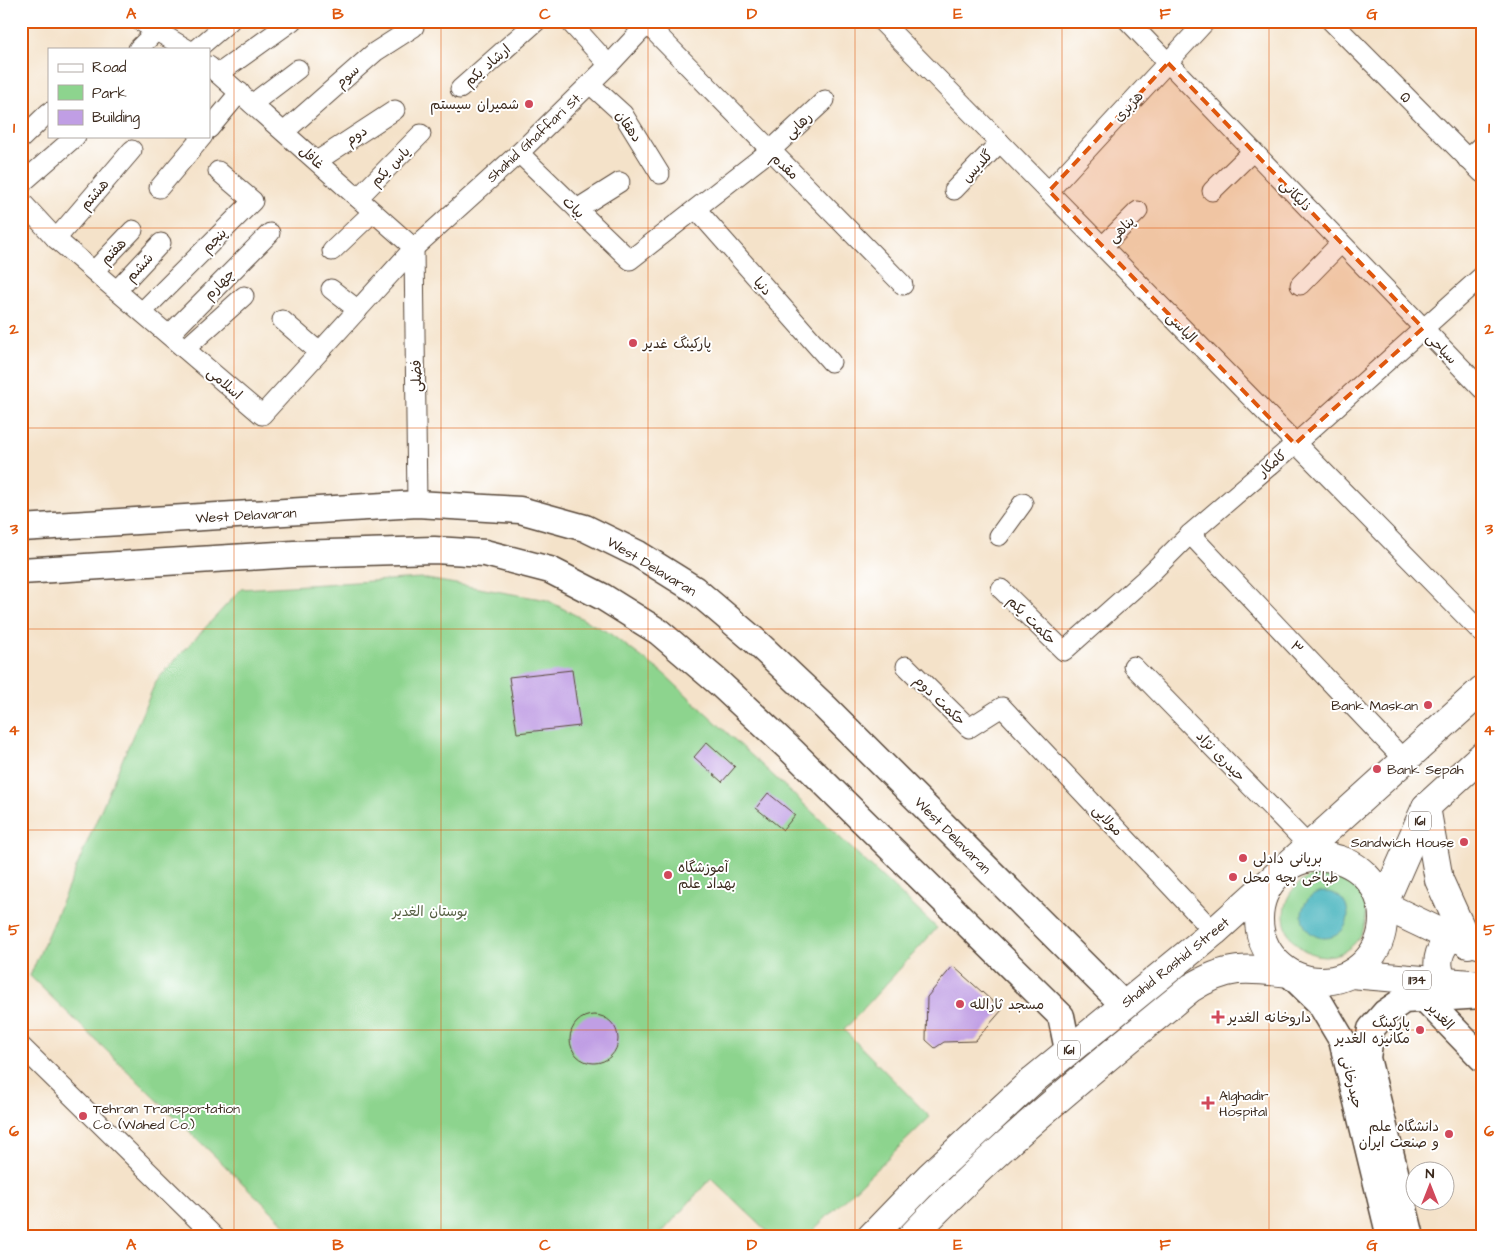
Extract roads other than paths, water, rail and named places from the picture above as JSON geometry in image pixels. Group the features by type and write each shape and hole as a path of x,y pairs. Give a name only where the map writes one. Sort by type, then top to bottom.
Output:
{"main road":[{"name":"West Delavaran","path":"21,528 417,504 520,510 585,528 638,554 694,589 754,640 826,708 1123,1004"},
{"path":"21,571 294,554 434,550 486,553 550,570 602,597 660,632 719,683 791,750 1061,1016 1068,1050"},
{"name":"Shahid Rashid Street","path":"871,1237 930,1176 1033,1080 1123,1004 1214,932 1482,690"},
{"name":"161","path":"1383,905 1426,807 1482,756"},
{"path":"1426,807 1439,880 1467,942"},
{"path":"1323,856 1339,859 1354,866 1367,876 1377,889 1383,905 1384,921 1378,945 1365,965 1352,974 1331,981 1309,981 1289,973 1274,961 1264,945 1259,926 1260,908 1266,890 1277,874 1306,858 1323,856"},
{"path":"1383,905 1467,942"},
{"path":"1433,990 1438,970 1437,958 1442,946 1467,942"},
{"name":"161","path":"911,1237 951,1195 1058,1098 1191,988 1211,975 1231,970 1255,969 1289,973"},
{"name":"حیدرخانی","path":"1289,973 1320,1003 1342,1040 1390,1237"},
{"name":"1134","path":"1352,974 1433,990 1482,985"},
{"name":"حیدرخانی","path":"1411,1237 1368,1058 1371,1029 1385,1013 1404,1000 1433,990 1482,995"},
{"name":"الغدیر","path":"1433,990 1481,1050"}],"street":[{"path":"140,21 185,48"},
{"path":"198,48 230,21"},
{"path":"214,70 292,21"},
{"name":"ارشاد یکم","path":"460,89 537,21"},
{"path":"569,21 610,65"},
{"name":"الیاسی","path":"881,21 1482,634"},
{"name":"ذلیکانی","path":"1128,21 1423,328"},
{"name":"هژبری","path":"1049,191 1206,21"},
{"name":"۵","path":"1331,21 1482,173"},
{"path":"648,22 772,150"},
{"name":"Shahid Ghaffari St.","path":"414,248 519,153 610,65 648,22"},
{"name":"سوم","path":"284,132 374,52 414,27"},
{"path":"139,48 157,30"},
{"path":"210,128 246,98 298,69"},
{"name":"غافل","path":"214,70 414,248"},
{"name":"دهقان","path":"590,84 623,114 660,174"},
{"name":"رهایی","path":"772,150 825,100"},
{"name":"دوم","path":"316,161 395,110"},
{"path":"21,138 48,113"},
{"name":"یاس یکم","path":"358,198 421,134"},
{"path":"21,184 74,138"},
{"path":"159,188 201,138"},
{"name":"گلدیس","path":"954,190 1000,142"},
{"path":"1467,159 1482,145"},
{"name":"هشتم","path":"56,239 132,150"},
{"name":"مقدم","path":"630,260 772,150 904,284"},
{"path":"1212,191 1253,151"},
{"name":"بیات","path":"519,153 630,260"},
{"name":"پنجم","path":"142,312 253,201 218,172"},
{"path":"577,209 620,182"},
{"name":"اسلامی","path":"21,201 56,239 262,415 414,248"},
{"name":"دنیا","path":"696,209 831,362"},
{"path":"332,251 374,212"},
{"name":"پناهی","path":"1103,246 1138,212"},
{"name":"هفتم","path":"94,271 133,230"},
{"name":"چهارم","path":"169,335 270,233"},
{"name":"ششم","path":"117,290 161,243"},
{"path":"1300,285 1341,243"},
{"name":"فضلی","path":"414,248 417,504"},
{"name":"کامکار","path":"1064,651 1145,579 1190,534 1295,444 1482,276"},
{"path":"332,289 358,310"},
{"path":"185,349 244,296"},
{"path":"282,320 319,352"},
{"name":"سیاحی","path":"1423,328 1482,389"},
{"path":"999,536 1023,503"},
{"name":"۳","path":"1190,534 1404,760"},
{"name":"حکمت یکم","path":"1001,589 1064,651"},
{"name":"حکمت دوم","path":"906,666 969,728 1002,707"},
{"name":"حیدری نژاد","path":"1133,666 1309,846"},
{"name":"مولایی","path":"1002,707 1214,932"},
{"path":"21,1046 215,1237"}],"water":[{"path":"1325,892 1338,896 1344,902 1348,915 1344,928 1338,934 1325,938 1312,934 1306,928 1302,915 1306,902 1312,896"}],"place":[{"name":"شمیران سیستم","path":"529,104"},
{"name":"پارکینگ غدیر","path":"633,343"},
{"name":"Bank Maskan","path":"1428,705"},
{"name":"Bank Sepah","path":"1377,769"},
{"name":"Sandwich House","path":"1464,842"},
{"name":"بریانی دادلی","path":"1243,858"},
{"name":"آموزشگاه بهداد علم","path":"668,875"},
{"name":"طباخی بچه محل","path":"1233,877"},
{"name":"مسجد ثارالله","path":"960,1004"},
{"name":"داروخانه الغدیر","path":"1218,1017"},
{"name":"پارکینگ مکانیزه الغدیر","path":"1420,1030"},
{"name":"Alghadir Hospital","path":"1208,1103"},
{"name":"Tehran Transportation Co. (Wahed Co.)","path":"83,1116"},
{"name":"دانشگاه علم و صنعت ایران","path":"1449,1134"}],"park label":[{"name":"بوستان الغدیر","path":"430,911"}]}
